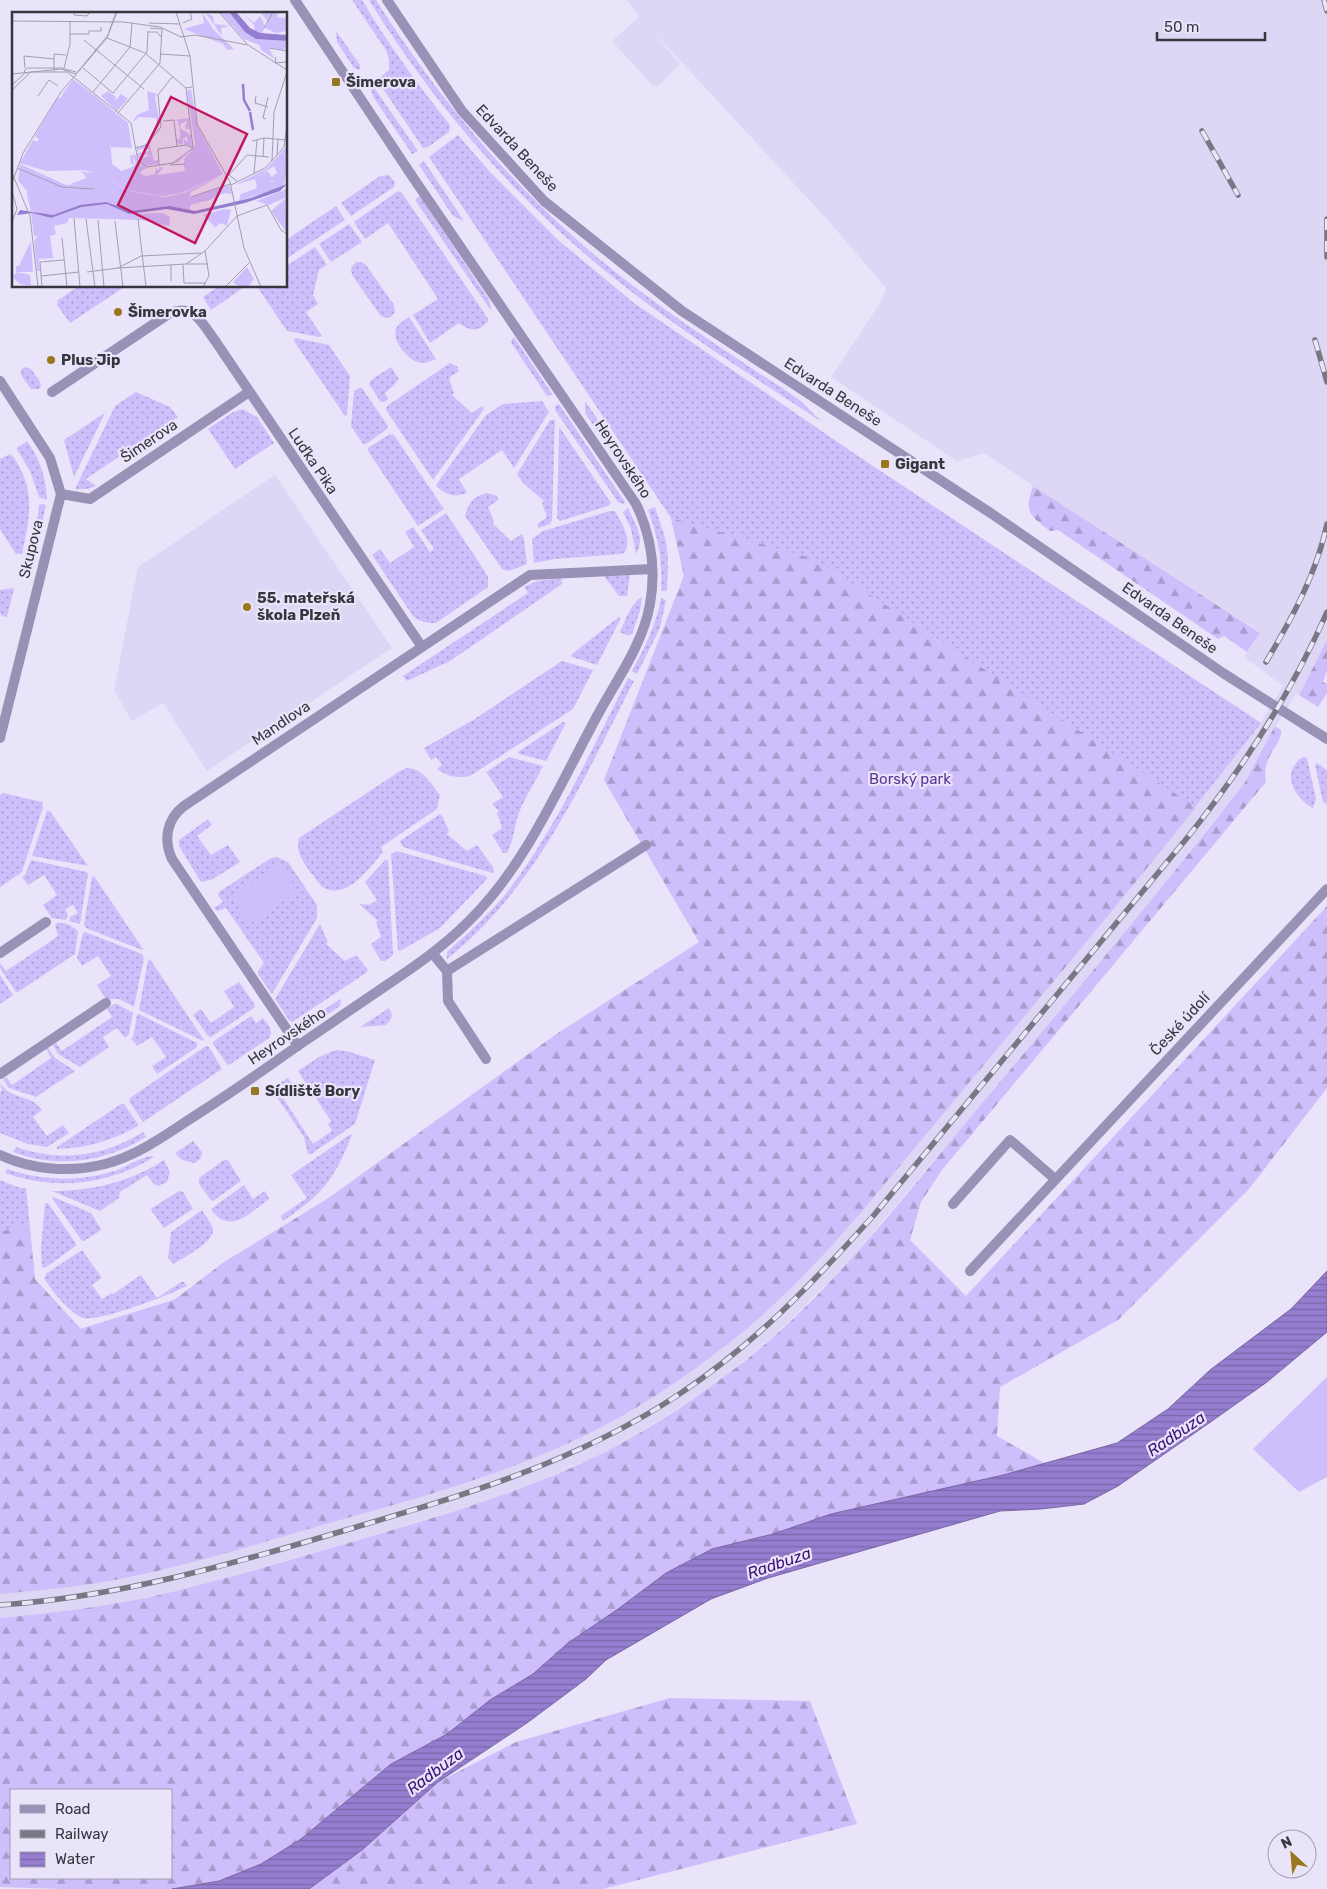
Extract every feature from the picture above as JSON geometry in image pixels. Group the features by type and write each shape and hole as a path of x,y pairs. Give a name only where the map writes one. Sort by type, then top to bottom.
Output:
{"street":[{"name":"Heyrovského","path":"0,1155 25,1164 53,1169 77,1169 105,1164 133,1154 157,1141 433,954 470,920 504,880 540,822 642,632 651,601 652,569 648,536 636,504 412,176 295,0"},
{"name":"Edvarda Beneše","path":"387,0 462,110 544,201 674,305 992,514 1223,673 1327,739"},
{"name":"Luďka Pika","path":"52,392 170,313 185,310 198,317 422,647"},
{"path":"0,381 50,458 61,494"},
{"name":"Šimerova","path":"61,494 90,499 249,392"},
{"name":"Skupova","path":"0,738 61,494"},
{"name":"Mandlova","path":"298,1046 172,859 167,842 174,816 184,806 530,575 652,569"},
{"path":"447,971 646,845"},
{"name":"České údolí","path":"970,1271 1327,888"},
{"path":"0,953 46,922"},
{"path":"433,954 447,971 448,1001 486,1059"},
{"path":"0,1074 106,1003"},
{"path":"953,1204 1010,1140 1055,1179"}],"shaded area":[{"path":"627,0 1327,0 1327,640 1299,695 1296,694 1271,734 1245,782 1141,913 845,1266 775,1335 711,1387 633,1437 597,1456 537,1482 480,1503 201,1585 99,1607 0,1618 0,1594 95,1583 147,1573 243,1548 473,1480 529,1460 622,1416 697,1367 759,1318 799,1279 1196,807 1258,727 1283,686 1244,657 1260,632 1108,536 984,453 957,461 831,377 882,300 886,288 826,218 649,27 680,64 658,86 653,86 612,41 639,17"},
{"name":"55. mateřská škola Plzeň","path":"275,475 392,648 207,771 163,703 132,721 114,690 138,567"}],"green space":[{"path":"352,0 362,0 404,64 450,125 449,132 428,147 423,148 377,80 389,70 389,59 386,50"},
{"path":"369,0 376,0 431,80 460,118 491,154 558,223 632,285 700,334 798,399 822,422 643,301 547,220 514,187 451,116 395,40"},
{"path":"336,31 360,65 360,70 354,68 337,42"},
{"path":"373,86 418,151 412,154 374,98 371,90"},
{"name":"Borský park","path":"458,135 490,172 558,240 634,303 864,460 1261,723 1161,851 828,1250 759,1318 697,1367 658,1394 587,1434 529,1460 473,1480 243,1548 147,1573 95,1583 0,1594 0,1180 20,1188 26,1188 35,1279 81,1329 174,1300 707,969 684,857 660,822 604,780 684,576 671,518 429,157"},
{"path":"424,161 464,221 453,216 419,165"},
{"path":"389,175 395,182 394,187 351,216 341,203 380,176"},
{"path":"398,191 402,193 489,320 482,327 471,329 459,323 430,343 413,315 438,299 388,223 365,239 354,222"},
{"path":"420,196 489,300 492,312 415,200"},
{"path":"336,206 345,220 288,258 288,239"},
{"path":"349,224 362,242 331,262 319,244"},
{"path":"315,247 327,265 319,270 313,295 318,304 306,312 322,336 287,331 258,288 288,288 288,265"},
{"path":"356,262 366,265 394,305 395,312 391,317 385,318 380,315 352,275 351,268"},
{"path":"76,288 123,288 70,323 57,305 58,300"},
{"path":"216,288 243,288 211,310 203,297"},
{"path":"409,317 436,359 422,363 417,362 400,347 395,331 399,324"},
{"path":"514,337 553,395 547,396 512,344 511,341"},
{"path":"295,338 329,345 350,376 347,415 345,416 294,341"},
{"path":"450,363 458,367 459,371 449,378 454,393 452,395 472,413 482,406 484,409 433,480 386,410 387,406"},
{"path":"24,367 31,369 40,382 41,386 39,389 31,389 21,375 21,370"},
{"path":"391,367 399,379 385,393 388,399 384,402 380,401 369,384 371,380"},
{"path":"362,388 388,426 387,429 366,444 363,444 351,426 354,391"},
{"path":"136,392 170,407 178,417 86,479 96,486 87,489 75,489 115,406"},
{"path":"542,401 549,412 514,468 502,450 459,479 467,493 450,495 436,485 486,415 503,404"},
{"path":"585,401 651,498 643,497 585,413"},
{"path":"559,404 625,502 624,504 618,502 555,410 555,406"},
{"path":"243,409 257,417 274,443 235,469 208,429 233,412"},
{"path":"105,413 74,477 64,440"},
{"path":"550,420 555,420 552,520 550,524 539,528 537,524 547,517 542,503 544,501 523,483 517,474"},
{"path":"560,428 611,503 608,506 560,521 557,518"},
{"path":"390,434 394,435 444,509 418,526 368,451 368,448"},
{"path":"27,441 42,469 47,500 39,497 30,471 18,451 17,448"},
{"path":"10,454 21,470 28,491 29,512 22,554 16,554 0,529 0,459"},
{"path":"1033,486 1260,633 1247,652 1224,636 1218,639 1058,530 1050,531 1043,526 1030,512 1029,502"},
{"path":"487,493 497,496 498,500 488,507 494,521 492,523 511,541 522,534 527,564 509,571 502,569 465,516 472,501 478,496"},
{"path":"39,505 46,505 36,553 30,557"},
{"path":"655,507 666,541 668,559 667,591 661,591 659,550 648,510"},
{"path":"628,508 640,537 639,548 636,554 631,529 623,512"},
{"path":"615,511 627,536 625,552 621,554 555,559 534,563 532,539 543,531"},
{"path":"446,513 488,577 488,587 436,623 426,622 418,620 413,616 372,555 380,549 390,563 414,547 405,532 413,527 430,552 434,549 421,530"},
{"name":"Borský park","path":"671,518 815,559 1196,807 1104,921 844,1232 789,1290 760,1317 679,1380 627,1413 558,1448 492,1474 424,1496 238,1550 154,1572 85,1585 0,1594 0,1232 29,1223 35,1279 80,1329 174,1300 224,1262 327,1199 555,1035 699,942 604,780 684,576"},
{"path":"630,575 627,596 619,596 604,576"},
{"path":"561,578 562,584 450,661 407,681 403,676 528,593 524,587 537,581"},
{"path":"14,588 7,617 2,616 0,613 0,590"},
{"path":"642,597 640,611 632,634 628,636 620,632 635,603"},
{"path":"661,598 666,600 660,628 637,674 632,671 650,636"},
{"path":"619,617 621,618 597,665 572,657 571,655"},
{"path":"1327,640 1327,671 1323,682 1327,684 1327,693 1318,707 1299,695"},
{"path":"562,661 593,670 573,709 470,776 453,776 437,769 442,765 436,757 431,760 424,748 473,720"},
{"path":"628,678 634,681 576,794 533,865 508,899 479,930 447,959 447,952 484,918 523,871 556,818"},
{"path":"563,722 566,723 546,761 519,754 518,752"},
{"path":"1275,726 1281,730 1279,741 1269,757 1265,772 1266,782 942,1170 921,1202 910,1240 966,1296 1327,906 1327,1088 1249,1189 1118,1320 1000,1387 997,1436 1046,1464 831,1514 666,1573 568,1643 533,1674 490,1700 447,1734 391,1764 301,1839 261,1864 219,1881 172,1889 0,1887 0,1618 94,1607 150,1597 225,1578 444,1514 538,1482 569,1469 599,1455 656,1423 693,1399 746,1360 807,1306 889,1215 1184,860 1245,782"},
{"path":"509,757 543,766 519,812 507,853 503,853 492,835 502,828 497,813 499,811 492,804 503,797 486,772"},
{"path":"1303,757 1307,758 1316,799 1313,808 1300,798 1292,784 1292,770"},
{"path":"1317,763 1327,770 1327,804 1323,802 1315,765"},
{"path":"407,768 418,771 430,781 440,795 437,809 381,847 383,852 364,874 348,887 330,890 321,886 301,857 298,844 299,838"},
{"path":"3,793 42,802 43,807 22,872 0,887 0,795"},
{"path":"47,811 50,811 88,866 32,856"},
{"path":"440,814 449,832 447,834 467,851 477,845 493,867 494,871 492,873 403,847 400,841"},
{"path":"208,819 212,825 197,836 211,855 228,845 240,862 213,879 201,882 179,846 179,840"},
{"path":"397,851 486,876 487,879 440,928 400,951 398,950 391,854"},
{"path":"276,857 288,862 317,905 317,918 272,994 258,974 264,963 226,908 217,911 214,908 223,902 218,895 219,892 271,858"},
{"path":"31,860 87,872 80,924 69,921 70,917 78,913 73,905 65,909 68,915 66,920 52,918 43,905 57,895 44,875 28,885 22,877 25,875"},
{"path":"385,860 388,860 393,955 385,961 381,961 371,944 381,937 376,922 378,921 359,904 369,905 377,900 365,882"},
{"path":"280,864 298,891 249,924 231,896"},
{"path":"94,876 142,950 86,928 84,924 92,877"},
{"path":"57,923 69,925 78,932 75,954 16,992 0,968 0,963 6,971 57,937 55,925"},
{"path":"320,924 328,942 326,944 345,961 356,955 368,970 292,1022 275,999"},
{"path":"85,932 142,954 144,958 134,1007 119,999 106,999 97,985 111,976 98,956 82,966 77,958 83,933"},
{"path":"150,959 203,1041 139,1010 148,960"},
{"path":"0,975 13,995 0,1004"},
{"path":"239,982 255,1005 254,1008 211,1037 208,1036 193,1015 201,1009 211,1023 234,1007 224,991"},
{"path":"340,999 340,1006 309,1027 298,1027"},
{"path":"114,1004 133,1013 129,1034 125,1038 117,1028 103,1037 109,1047 80,1067 58,1054 53,1045 56,1043 62,1051 112,1017 107,1009"},
{"path":"389,1008 392,1015 386,1025 360,1027"},
{"path":"139,1014 197,1043 197,1047 157,1074 152,1066 166,1057 152,1037 137,1046 131,1038 133,1037 137,1015"},
{"path":"251,1016 256,1023 263,1018 270,1028 269,1038 229,1065 213,1044 214,1041"},
{"path":"206,1046 209,1047 222,1069 143,1122 129,1101 130,1098"},
{"path":"48,1048 55,1058 75,1071 36,1097 9,1088 3,1079 6,1077 12,1085 51,1058 46,1049"},
{"path":"336,1050 347,1051 375,1060 355,1124 311,1154 308,1154 304,1137 272,1090 273,1087 288,1078 294,1086 281,1095 313,1144 332,1131 328,1124 331,1121 298,1071 319,1057"},
{"path":"0,1083 5,1089 32,1101 42,1110 33,1117 47,1136 63,1125 69,1133 47,1147 28,1144 0,1133 0,1092 2,1091"},
{"path":"121,1104 124,1104 138,1126 99,1143 57,1149 57,1147"},
{"path":"143,1132 146,1137 131,1146 98,1157 81,1160 47,1160 13,1152 16,1147 32,1152 81,1155 113,1147"},
{"path":"351,1134 346,1151 326,1185 318,1194 283,1221 282,1215 307,1198 291,1175"},
{"path":"193,1141 202,1152 201,1158 195,1163 182,1160 175,1153"},
{"path":"151,1156 154,1157 119,1174 82,1182 43,1182 5,1173 7,1169 48,1178 88,1177 115,1171"},
{"path":"164,1160 170,1172 167,1182 158,1186 147,1175 120,1192 119,1198 100,1211 52,1191 67,1191 110,1184 138,1174"},
{"path":"224,1160 228,1160 241,1181 213,1201 199,1184 199,1178"},
{"path":"244,1185 253,1199 265,1191 269,1199 240,1219 225,1221 218,1217 211,1209"},
{"path":"179,1191 183,1192 193,1209 164,1228 151,1210"},
{"path":"53,1197 91,1213 101,1229 100,1231 82,1241"},
{"path":"45,1203 48,1203 77,1245 45,1268 42,1267 41,1249"},
{"path":"202,1210 212,1225 213,1231 211,1236 203,1245 174,1264 168,1258 171,1232"},
{"path":"82,1250 102,1278 92,1285 102,1299 113,1294 141,1275 157,1298 181,1282 184,1282 187,1286 152,1301 119,1312 84,1318 67,1307 44,1278 47,1273"},
{"path":"1327,1377 1327,1477 1299,1492 1253,1449"},
{"path":"670,1698 810,1701 857,1824 603,1889 309,1889 362,1850 438,1782 516,1742"}],"water":[{"name":"Radbuza","path":"1327,1271 1327,1332 1267,1382 1118,1486 1084,1504 1000,1511 768,1578 711,1599 606,1660 586,1679 527,1723 438,1782 362,1850 309,1889 172,1889 219,1881 261,1864 301,1839 391,1764 447,1734 490,1700 533,1674 568,1643 666,1573 712,1549 773,1534 831,1514 1003,1475 1117,1443 1168,1409 1210,1370 1291,1309"}],"railway":[{"path":"1324,0 1327,11"},
{"path":"1202,131 1238,195"},
{"path":"1327,219 1327,257"},
{"path":"1315,340 1327,382"},
{"path":"1266,662 1294,612 1310,578 1327,524"},
{"path":"0,1605 88,1595 218,1567 433,1504 518,1475 600,1440 639,1419 706,1375 758,1334 782,1312 874,1215 1187,838 1227,785 1282,701 1327,612"}],"place":[{"name":"Šimerova","path":"336,82"},
{"name":"Šimerovka","path":"118,312"},
{"name":"Plus Jip","path":"51,360"},
{"name":"Gigant","path":"885,464"},
{"name":"55. mateřská škola Plzeň","path":"247,607"},
{"name":"Sídliště Bory","path":"255,1091"}]}
